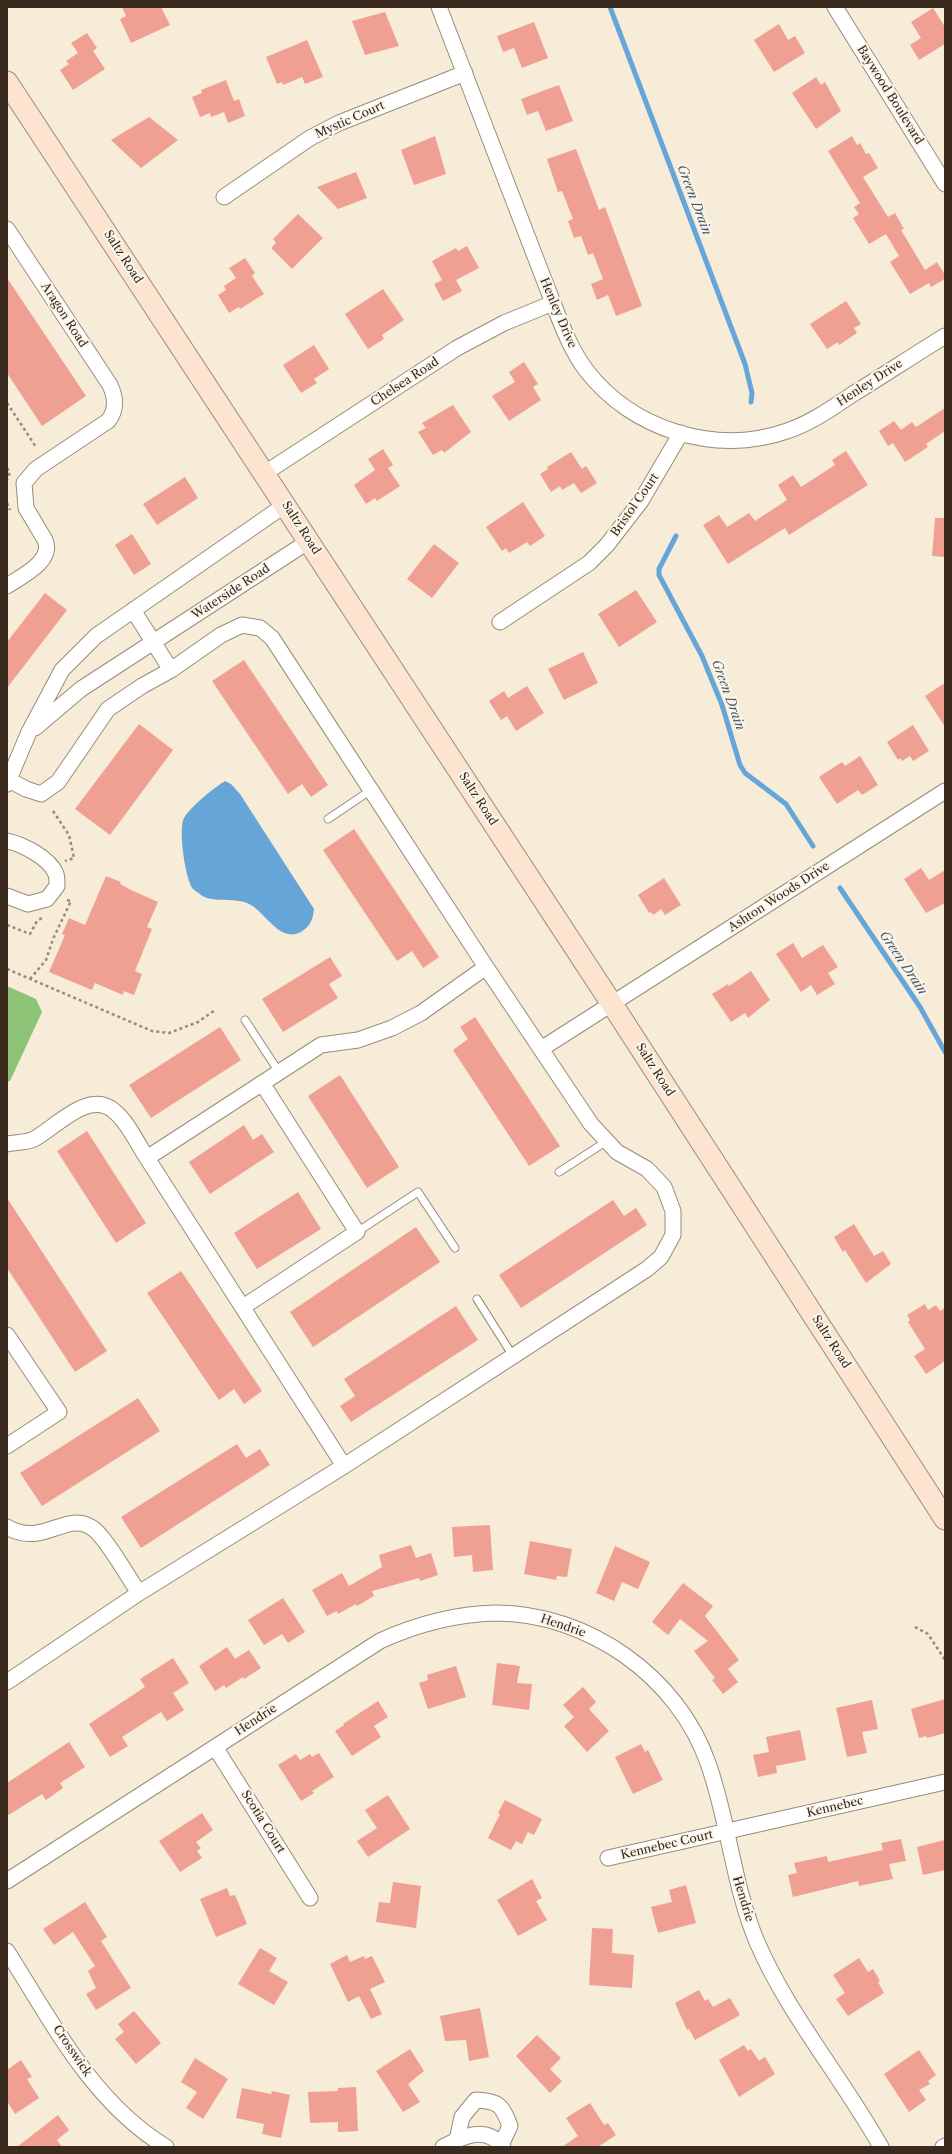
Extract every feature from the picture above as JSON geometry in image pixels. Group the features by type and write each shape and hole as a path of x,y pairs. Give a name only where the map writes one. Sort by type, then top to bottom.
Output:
{"street":[{"name":"Henley Drive","path":"439,7 553,303 573,350 586,370 601,388 619,403 639,416 660,426 681,433 730,441 766,438 788,431 819,416 945,336"},
{"name":"Baywood Boulevard","path":"835,7 945,184"},
{"name":"Mystic Court","path":"224,197 310,138 339,123 464,72"},
{"name":"Saltz Road","path":"7,82 612,1004 945,1519"},
{"name":"Aragon Road","path":"7,229 110,385 115,404 112,416 108,421 36,469 24,483 26,508 45,540 47,554 41,561 9,586"},
{"name":"Chelsea Road","path":"265,473 457,348 504,323 553,303"},
{"name":"Bristol Court","path":"500,622 589,563 607,546 641,501 681,433"},
{"name":"Waterside Road","path":"8,782 29,732 62,670 96,636 285,505"},
{"name":"Waterside Road","path":"29,732 81,689 309,541"},
{"path":"133,610 171,670"},
{"path":"7,1682 139,1593 344,1466 647,1269 661,1257 673,1235 673,1211 664,1187 647,1169 617,1152 591,1124 486,967 272,638 260,628 242,625 222,635 171,670 142,686 108,709 58,782 41,794 8,782"},
{"name":"Ashton Woods Drive","path":"541,1049 945,791"},
{"path":"7,841 16,843 40,856 56,873 57,886 47,900 28,904 7,896"},
{"path":"147,1158 321,1045 358,1040 392,1028 421,1013 486,967"},
{"path":"243,1308 357,1232 262,1083"},
{"path":"7,1144 33,1140 77,1110 86,1106 100,1105 111,1108 120,1116 344,1466"},
{"path":"7,1335 59,1412 7,1446"},
{"path":"7,1527 22,1533 36,1534 69,1523 86,1525 100,1535 139,1593"},
{"name":"Hendrie","path":"7,1881 362,1652 400,1632 426,1623 461,1616 496,1613 529,1616 568,1626 600,1640 635,1663 662,1688 687,1721 709,1764 745,1909 768,1967 791,2007 881,2147"},
{"name":"Scotia Court","path":"215,1747 310,1898"},
{"name":"Kennebec","path":"726,1832 945,1782"},
{"name":"Kennebec Court","path":"608,1858 726,1832"},
{"name":"Crosswick","path":"7,1952 82,2068 102,2093 152,2143 166,2147"},
{"path":"443,2147 474,2134 490,2136 502,2146 510,2126 504,2110 493,2101 476,2100 462,2116 457,2140"}],"lane":[{"path":"328,819 371,790"},
{"path":"245,1020 279,1072"},
{"path":"559,1172 608,1142"},
{"path":"357,1232 418,1192 454,1248"},
{"path":"477,1298 513,1356"}],"path":[{"path":"7,403 36,447"},
{"path":"7,468 10,472 7,484"},
{"path":"30,979 46,960 53,939 71,901 66,900"},
{"path":"7,969 152,1031 169,1033 198,1022 215,1010"},
{"path":"916,1627 928,1634 945,1660"}],"green space":[{"path":"7,986 36,999 42,1012 10,1081 7,1082"}],"water":[{"path":"225,781 231,784 240,794 314,909 310,922 301,932 287,934 280,931 257,909 245,902 206,898 193,889 187,875 183,854 182,824 187,813 197,803"}],"building":[{"path":"122,7 161,7 170,25 131,43 120,19 126,16"},
{"path":"933,8 945,27 945,44 919,60 910,45 921,38 911,22"},
{"path":"385,12 399,46 365,55 352,21"},
{"path":"534,22 548,58 522,68 514,48 503,52 497,36"},
{"path":"779,24 788,40 795,36 805,53 774,72 754,40"},
{"path":"87,33 97,48 93,51 105,69 73,90 60,70 69,64 66,61 78,53 71,43"},
{"path":"307,40 323,77 305,84 302,77 283,85 282,82 277,84 266,57"},
{"path":"816,77 821,85 825,82 841,111 816,129 792,93"},
{"path":"226,80 234,101 239,99 245,116 228,123 224,112 211,117 210,113 200,117 192,97 202,93 201,90"},
{"path":"559,85 573,121 546,131 538,111 527,115 521,99"},
{"path":"149,117 178,140 141,168 111,140"},
{"path":"435,136 446,174 414,185 401,150"},
{"path":"852,136 857,145 860,143 866,154 869,153 878,168 863,177 888,217 895,213 904,229 901,230 925,270 937,262 945,275 945,279 931,287 929,283 910,294 890,262 899,256 886,234 869,244 853,218 859,214 854,207 860,203 828,151"},
{"path":"576,149 599,210 605,207 642,306 616,316 608,295 597,300 591,284 603,279 593,253 588,255 581,236 574,238 568,221 573,219 562,191 558,192 547,159"},
{"path":"356,172 367,198 338,209 317,187"},
{"path":"298,214 323,238 292,269 271,248 276,243 273,239"},
{"path":"467,246 479,268 456,280 462,291 443,301 434,284 442,280 432,261 456,248 458,251"},
{"path":"245,258 255,273 252,276 264,294 240,309 239,307 229,313 218,295 226,290 224,286 236,278 229,268"},
{"path":"7,278 86,396 42,426 7,373"},
{"path":"383,289 404,320 382,335 384,339 368,349 345,314"},
{"path":"846,301 861,324 854,328 857,333 839,345 838,342 827,349 810,324"},
{"path":"314,345 329,369 314,379 317,383 301,393 283,365"},
{"path":"524,362 538,384 533,387 541,400 509,421 492,396 515,382 509,372"},
{"path":"453,405 471,432 444,453 442,450 433,455 418,432 426,428 422,423"},
{"path":"945,408 945,431 926,444 928,447 905,462 893,443 888,446 879,431 894,421 901,430 912,422 916,427"},
{"path":"383,449 393,465 388,468 400,486 377,501 375,498 366,504 354,485 375,470 368,459"},
{"path":"846,451 868,485 789,535 785,528 728,564 703,525 719,515 727,527 749,513 755,521 787,500 778,485 793,475 801,487 835,465 832,460"},
{"path":"571,452 582,469 586,466 597,483 581,493 574,483 562,490 560,486 551,492 540,474 548,469 547,467"},
{"path":"185,477 198,498 157,525 143,504"},
{"path":"523,502 545,536 530,546 527,542 509,553 506,548 502,551 486,527"},
{"path":"935,518 945,518 945,557 932,556"},
{"path":"132,534 151,564 134,575 115,545"},
{"path":"434,544 459,563 432,598 407,579"},
{"path":"636,590 657,622 619,647 598,614"},
{"path":"45,593 67,610 7,688 7,642"},
{"path":"583,652 598,683 564,700 548,669"},
{"path":"244,660 328,785 311,797 302,784 288,794 212,681"},
{"path":"945,683 945,727 925,696"},
{"path":"527,686 544,713 516,731 507,716 501,720 489,701 504,691 508,698"},
{"path":"139,724 173,750 110,835 75,809"},
{"path":"913,725 929,751 913,761 910,756 902,761 900,758 898,760 887,742"},
{"path":"860,756 878,785 862,795 858,790 837,804 819,777 842,762 845,766"},
{"path":"354,829 439,957 423,968 412,951 397,961 323,850"},
{"path":"921,868 929,880 945,870 945,903 926,913 904,879"},
{"path":"106,876 121,882 120,884 131,890 158,902 147,927 152,929 135,971 142,974 134,995 124,991 123,995 95,983 92,990 49,972 65,935 62,934 69,918 85,925"},
{"path":"664,878 681,905 665,915 661,909 653,915 651,912 649,913 638,895"},
{"path":"793,943 802,958 823,945 838,967 828,973 835,984 817,995 811,985 801,992 776,954"},
{"path":"330,957 342,976 329,984 338,998 283,1032 262,999"},
{"path":"751,971 770,1000 748,1018 745,1013 731,1022 712,994 728,984 729,986"},
{"path":"475,1017 560,1146 529,1166 453,1050 468,1039 460,1027"},
{"path":"220,1027 241,1060 151,1118 129,1085"},
{"path":"340,1075 399,1167 367,1188 308,1096"},
{"path":"244,1125 253,1140 262,1134 274,1152 210,1194 189,1162"},
{"path":"87,1131 146,1223 116,1243 57,1151"},
{"path":"298,1192 321,1229 257,1269 234,1233"},
{"path":"7,1198 107,1351 75,1372 7,1268"},
{"path":"613,1200 624,1216 636,1208 647,1225 521,1308 499,1275"},
{"path":"854,1224 874,1256 883,1251 891,1264 866,1283 845,1250 843,1252 834,1237"},
{"path":"416,1227 440,1262 313,1347 290,1312"},
{"path":"181,1271 262,1391 244,1404 234,1389 219,1400 147,1293"},
{"path":"925,1304 928,1310 936,1305 940,1311 945,1308 945,1361 926,1374 914,1356 925,1349 908,1322 910,1320 907,1315"},
{"path":"456,1306 478,1340 351,1422 340,1406 355,1396 344,1379"},
{"path":"138,1398 160,1431 42,1506 20,1473"},
{"path":"237,1444 246,1458 260,1449 270,1465 141,1548 121,1517"},
{"path":"490,1525 493,1570 473,1572 472,1555 454,1557 452,1527"},
{"path":"530,1541 572,1549 567,1577 557,1576 556,1580 524,1574"},
{"path":"411,1545 416,1558 431,1553 438,1575 420,1581 419,1578 372,1591 374,1596 357,1606 356,1604 338,1614 337,1611 327,1616 312,1590 342,1573 349,1586 382,1567 379,1555"},
{"path":"615,1546 650,1562 638,1589 622,1582 614,1601 596,1593"},
{"path":"683,1583 713,1606 705,1616 739,1660 728,1669 738,1682 723,1694 712,1680 715,1678 694,1651 708,1641 680,1619 668,1635 652,1622"},
{"path":"283,1598 305,1632 288,1643 282,1634 264,1645 248,1620"},
{"path":"227,1647 235,1659 249,1650 261,1668 226,1688 224,1685 215,1691 199,1666"},
{"path":"173,1658 189,1683 173,1693 184,1710 167,1721 161,1712 122,1737 128,1746 110,1757 89,1724 145,1687 140,1679"},
{"path":"497,1663 520,1666 517,1683 532,1684 529,1710 492,1705"},
{"path":"456,1666 466,1697 428,1709 419,1683 428,1680 427,1675"},
{"path":"583,1687 596,1702 589,1709 609,1731 587,1752 564,1726 574,1717 563,1705"},
{"path":"945,1699 945,1733 927,1738 926,1736 919,1738 911,1709"},
{"path":"872,1700 878,1729 862,1732 867,1753 847,1757 836,1708"},
{"path":"378,1701 388,1717 374,1726 381,1737 352,1756 335,1731"},
{"path":"800,1730 806,1760 776,1766 777,1773 758,1777 753,1755 769,1752 766,1737"},
{"path":"69,1742 85,1767 60,1783 63,1788 46,1800 42,1794 7,1816 7,1783"},
{"path":"641,1744 645,1752 648,1750 663,1780 633,1794 615,1757"},
{"path":"319,1753 334,1777 312,1791 314,1793 301,1801 278,1765 296,1754 300,1760 310,1754 312,1757"},
{"path":"388,1795 410,1829 368,1857 357,1841 377,1828 365,1810"},
{"path":"505,1800 542,1819 534,1835 528,1832 522,1844 516,1841 511,1850 488,1838"},
{"path":"202,1813 213,1830 196,1842 201,1848 197,1851 202,1858 180,1872 159,1841"},
{"path":"901,1839 906,1861 889,1864 893,1879 859,1886 858,1881 793,1897 788,1875 797,1873 794,1863 827,1856 828,1862 883,1850 881,1843"},
{"path":"945,1840 945,1870 923,1875 917,1847"},
{"path":"532,1879 542,1898 536,1901 547,1920 518,1936 497,1900"},
{"path":"393,1882 421,1886 416,1928 376,1922 379,1902 390,1903"},
{"path":"686,1885 696,1923 658,1933 651,1907 672,1902 669,1890"},
{"path":"227,1888 230,1896 235,1895 247,1924 216,1937 200,1899"},
{"path":"85,1902 107,1937 101,1941 131,1988 96,2010 86,1994 96,1988 88,1971 95,1966 73,1932 54,1945 43,1929"},
{"path":"592,1928 613,1929 612,1953 634,1955 632,1988 589,1985"},
{"path":"260,1948 277,1958 269,1971 288,1982 274,2005 238,1984"},
{"path":"347,1955 350,1962 364,1956 365,1959 372,1956 385,1982 370,1989 382,2014 371,2019 359,1996 348,2002 330,1964"},
{"path":"859,1958 868,1972 873,1969 880,1981 878,1982 884,1993 848,2016 836,1999 845,1993 833,1975"},
{"path":"699,1990 705,2001 708,1999 713,2007 730,1998 740,2015 695,2040 689,2029 687,2030 675,2003"},
{"path":"480,2008 489,2057 469,2061 466,2040 445,2041 440,2016"},
{"path":"134,2011 161,2043 136,2064 115,2039 124,2032 118,2024"},
{"path":"537,2035 561,2058 550,2069 562,2081 550,2093 516,2056"},
{"path":"744,2045 748,2051 751,2049 759,2061 765,2057 775,2074 739,2097 719,2060"},
{"path":"410,2049 424,2071 408,2084 420,2102 403,2112 376,2071"},
{"path":"919,2050 936,2075 928,2081 930,2084 919,2090 926,2100 909,2112 884,2074"},
{"path":"195,2058 228,2079 203,2119 186,2108 197,2092 181,2082"},
{"path":"21,2060 32,2077 27,2079 39,2098 15,2114 7,2101 7,2070"},
{"path":"356,2087 358,2131 338,2132 338,2122 310,2123 308,2092 338,2091 338,2088"},
{"path":"242,2088 271,2094 272,2091 290,2095 281,2138 262,2134 264,2124 236,2118"},
{"path":"590,2103 604,2125 608,2123 616,2135 598,2147 562,2147 578,2136 566,2118"},
{"path":"58,2115 69,2130 57,2140 62,2147 17,2147"}],"waterway":[{"name":"Green Drain","path":"610,7 745,364 752,393 751,402"},
{"name":"Green Drain","path":"676,536 659,569 659,575 702,656 722,705 740,765 745,773 786,804 813,846"},
{"name":"Green Drain","path":"840,888 920,1007 945,1052"}]}
